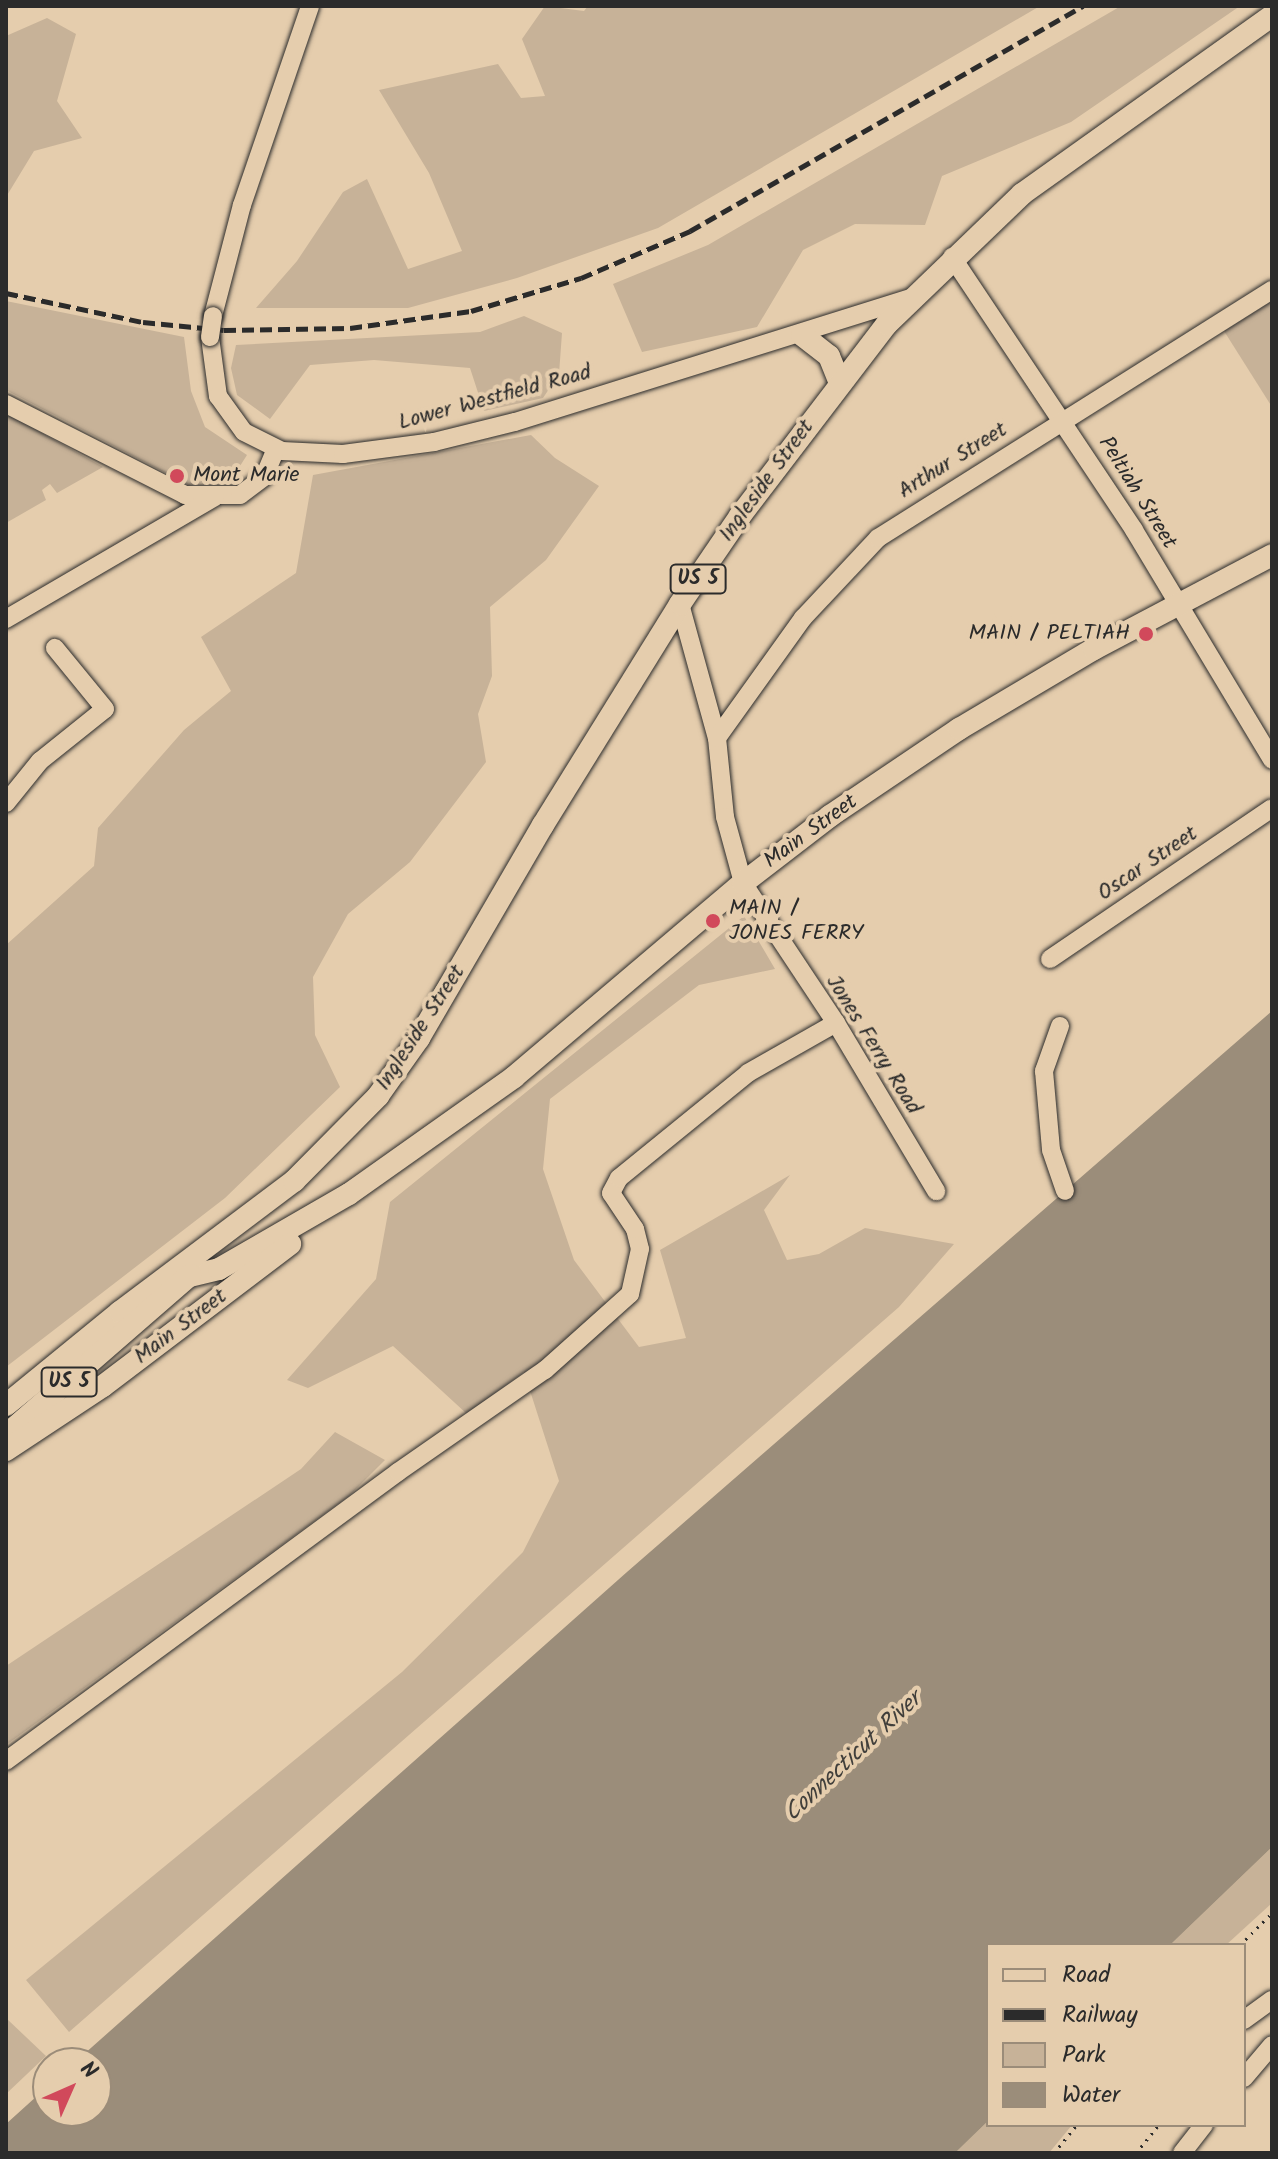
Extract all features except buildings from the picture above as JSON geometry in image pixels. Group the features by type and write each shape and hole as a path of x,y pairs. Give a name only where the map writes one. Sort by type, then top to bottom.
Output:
{"main road":[{"name":"Ingleside Street","path":"126,1321 188,1278 229,1234 350,1128 404,1062 680,604 840,383 911,298 1022,194 1272,16"},
{"path":"802,335 829,356 840,383"},
{"name":"Main Street","path":"6,1450 103,1386 349,1194 514,1077 743,883 959,729 1094,649 1180,607 1272,555"},
{"name":"Main Street","path":"159,1282 188,1278 257,1250 349,1194"},
{"name":"Ingleside Street","path":"126,1321 159,1282 229,1234"},
{"name":"Main Street","path":"6,1435 126,1321"},
{"name":"US 5","path":"6,1405 126,1321"}],"street":[{"name":"Lower Westfield Road","path":"310,6 242,205 210,337 213,378 226,411 244,432 276,449 343,454 434,442 802,335 911,298"},
{"name":"Peltiah Street","path":"952,257 1063,421 1272,760"},
{"name":"Arthur Street","path":"717,738 803,618 878,538 1272,290"},
{"path":"6,404 140,475 185,495 240,495 257,484 276,449"},
{"path":"6,619 215,497"},
{"name":"Jones Ferry Road","path":"680,604 717,738 725,817 743,883 836,1023 936,1191"},
{"path":"6,803 40,761 105,709 55,648"},
{"name":"Oscar Street","path":"1050,959 1272,808"},
{"path":"6,1761 385,1481 545,1370 630,1294 640,1249 635,1229 611,1193 619,1178 748,1073 836,1023"},
{"path":"1060,1026 1044,1071 1051,1150 1065,1191"},
{"path":"1246,2019 1272,2000"},
{"path":"1246,2076 1272,2045"},
{"path":"1182,2153 1202,2127"}],"path":[{"path":"1242,1943 1272,1913"},
{"path":"1054,2153 1075,2127"},
{"path":"1136,2153 1157,2127"}],"green space":[{"path":"545,6 584,11 588,6 1040,6 658,228 517,278 408,308 256,308 297,261 343,192 367,179 408,269 462,251 429,173 379,90 498,64 521,98 545,96 522,39"},
{"path":"1121,6 1240,6 1071,122 942,176 925,225 855,224 803,250 757,327 642,352 613,284 708,245"},
{"path":"47,18 76,34 57,101 82,138 34,151 6,197 6,36"},
{"path":"6,301 184,337 191,391 205,427 247,455 240,466 230,476 189,485 6,390"},
{"path":"1272,301 1272,407 1224,331"},
{"path":"524,316 562,333 559,374 543,398 484,411 470,368 374,360 310,365 270,419 237,395 231,368 236,345 480,332"},
{"path":"6,413 103,467 57,493 50,484 42,490 46,500 6,523"},
{"path":"531,435 555,458 599,486 546,560 490,607 492,676 478,714 486,762 410,862 348,914 313,977 315,1035 340,1087 225,1198 6,1367 6,945 94,866 98,828 184,730 231,691 201,637 296,573 313,475"},
{"path":"744,916 775,969 699,985 550,1099 543,1169 574,1260 639,1347 686,1338 660,1250 790,1175 764,1210 787,1260 819,1254 865,1228 954,1244 899,1307 69,2032 26,1980 402,1672 523,1552 559,1481 524,1372 467,1414 393,1346 308,1388 287,1380 376,1279 390,1202"},
{"path":"335,1432 385,1460 349,1496 6,1745 6,1666 301,1469"},
{"path":"1272,1847 1272,1903 1228,1943 1172,1943"},
{"path":"6,2018 37,2047 32,2047 32,2069 6,2094"},
{"path":"986,2123 986,2127 1070,2127 1049,2153 955,2153"}],"water":[{"name":"Connecticut River","path":"1272,1011 1272,1847 1172,1943 986,1943 986,2123 955,2153 6,2153 6,2124 32,2100 32,2127 112,2127 112,2047 92,2047 627,1572"}],"railway":[{"path":"6,293 143,322 224,330 350,328 471,311 581,278 690,231 1083,6"}],"place":[{"name":"Mont Marie","path":"177,476"},
{"name":"MAIN / PELTIAH","path":"1146,634"},
{"name":"MAIN / JONES FERRY","path":"713,921"}]}
